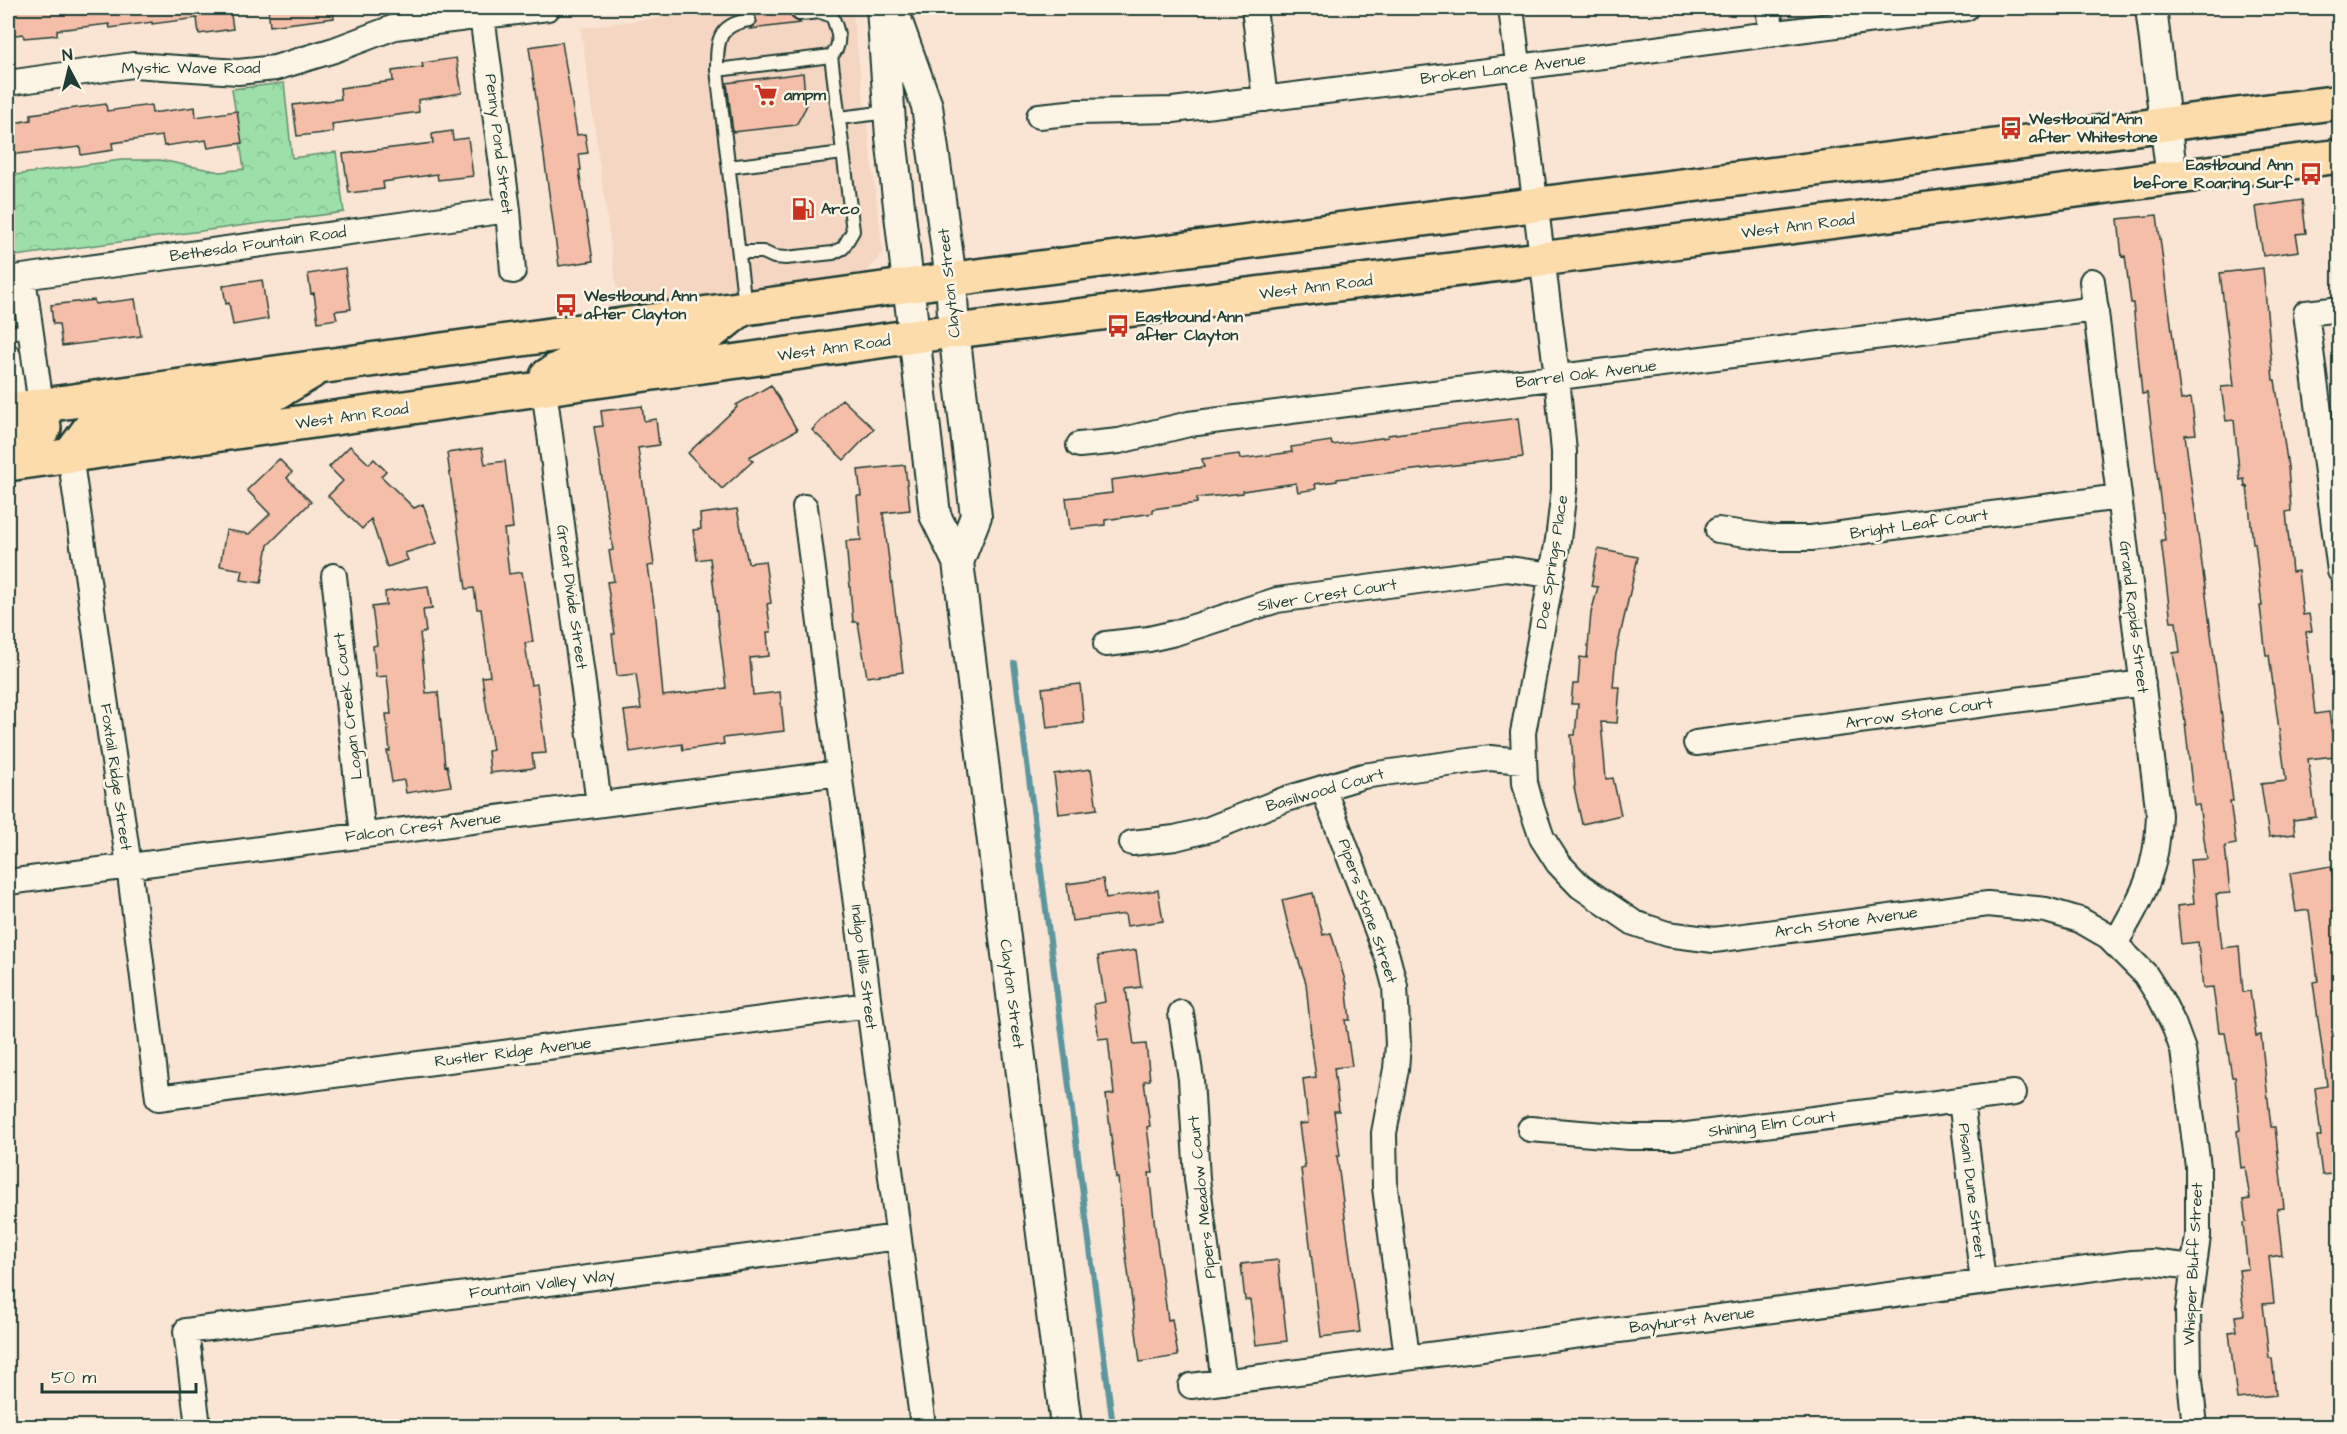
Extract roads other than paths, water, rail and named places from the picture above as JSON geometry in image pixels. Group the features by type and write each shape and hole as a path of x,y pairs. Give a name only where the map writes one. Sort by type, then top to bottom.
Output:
{"main road":[{"path":"18,415 322,365 745,306 2340,102"},
{"name":"West Ann Road","path":"8,464 915,336 1541,259 2340,156"},
{"path":"544,389 546,376 558,368 590,358 672,348 696,341 745,306"},
{"path":"70,455 90,428 108,422 270,397 322,365"}],"street":[{"name":"Mystic Wave Road","path":"8,83 133,65 238,72 275,68 334,50 394,27 548,8"},
{"name":"Clayton Street","path":"882,8 890,111 935,515 958,562 1066,1426"},
{"name":"Clayton Street","path":"892,8 927,106 951,279 954,332 976,516 958,562"},
{"path":"1254,8 1265,99"},
{"name":"Doe Springs Place","path":"1511,8 1557,377 1564,452 1564,490 1552,575 1523,733 1522,761 1532,809 1542,838 1558,863 1580,886"},
{"path":"1768,8 1772,34"},
{"name":"Broken Lance Avenue","path":"1039,116 1078,112 1173,111 1966,8"},
{"path":"2151,8 2172,178"},
{"name":"Penny Pond Street","path":"482,16 508,210 513,271"},
{"path":"890,111 927,106"},
{"name":"Bethesda Fountain Road","path":"15,278 508,210"},
{"path":"15,278 19,331 18,415"},
{"name":"Grand Rapids Street","path":"2092,280 2159,815 2154,868 2141,899 2115,944"},
{"name":"Barrel Oak Avenue","path":"1079,446 1119,441 1189,424 2096,309"},
{"path":"2340,309 2306,313 2340,571"},
{"path":"8,356 18,415"},
{"name":"Great Divide Street","path":"544,389 599,804"},
{"name":"Foxtail Ridge Street","path":"70,455 129,866 158,1098"},
{"name":"Bright Leaf Court","path":"1718,530 1774,538 1811,538 2119,497"},
{"name":"Indigo Hills Street","path":"805,507 923,1426"},
{"name":"Silver Crest Court","path":"1106,644 1149,639 1175,633 1277,600 1508,569 1552,575"},
{"name":"Logan Creek Court","path":"334,576 363,835"},
{"name":"Arrow Stone Court","path":"1696,743 2143,683"},
{"name":"Basilwood Court","path":"1132,843 1175,838 1207,830 1253,811 1363,776 1490,758 1522,761"},
{"name":"Falcon Crest Avenue","path":"8,882 839,773"},
{"name":"Pipers Stone Street","path":"1323,788 1387,956 1395,986 1397,1053 1384,1133 1384,1164 1386,1200 1407,1357"},
{"name":"Arch Stone Avenue","path":"1580,886 1634,923 1667,934 1714,940 1988,904 2046,909 2080,920 2106,935 2115,944"},
{"name":"Whisper Bluff Street","path":"2115,944 2145,974 2161,999 2183,1050 2198,1167 2198,1236 2188,1312 2189,1371 2195,1426"},
{"name":"Rustler Ridge Avenue","path":"158,1098 868,1005"},
{"name":"Pipers Meadow Court","path":"1181,1012 1191,1079 1197,1179 1224,1382"},
{"name":"Shining Elm Court","path":"1530,1129 1630,1137 1672,1137 2014,1093"},
{"name":"Pisani Dune Street","path":"1961,1100 1983,1282"},
{"name":"Fountain Valley Way","path":"198,1426 186,1331 898,1237"},
{"name":"Bayhurst Avenue","path":"1191,1386 2133,1263 2151,1262 2194,1268"}],"lane":[{"path":"717,70 831,56 837,51 839,43 837,27 832,16 821,12 799,15"},
{"path":"745,306 717,70 717,52 726,28 734,22 749,20"},
{"path":"739,252 763,252 774,257 786,258 833,253 843,248 853,231 831,56"},
{"path":"839,118 890,111"},
{"path":"729,167 843,153"}],"waterway":[{"path":"1014,663 1113,1426"}],"place":[{"name":"ampm","path":"766,95"},
{"name":"Westbound Ann after Whitestone","path":"2011,128"},
{"name":"Eastbound Ann before Roaring Surf","path":"2311,174"},
{"name":"Arco","path":"803,209"},
{"name":"Westbound Ann after Clayton","path":"566,305"},
{"name":"Eastbound Ann after Clayton","path":"1118,326"}]}
